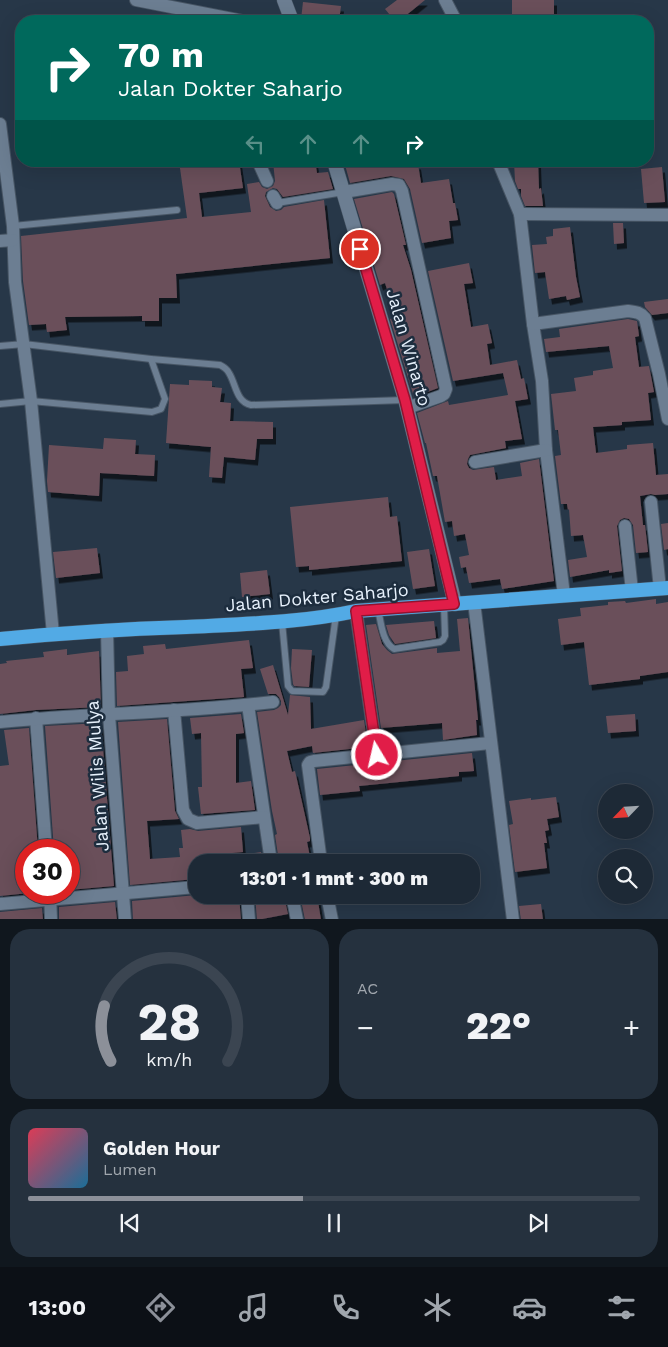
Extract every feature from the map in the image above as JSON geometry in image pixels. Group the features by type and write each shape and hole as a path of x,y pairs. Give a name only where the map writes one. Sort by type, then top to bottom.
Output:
{"highway":[{"name":"Jalan Dokter Saharjo","path":"0,639 107,630 282,622 378,609 664,588"}],"street":[{"path":"136,0 205,15"},
{"path":"284,0 290,15"},
{"path":"445,0 453,15"},
{"path":"0,124 13,226 15,282 31,401 54,634"},
{"path":"260,167 266,181"},
{"name":"Jalan Winarto","path":"336,167 406,404 449,604"},
{"path":"500,167 520,214 542,382 546,450 564,595"},
{"path":"344,192 392,184 398,185 402,191 446,389 441,396 406,404"},
{"path":"520,214 668,215"},
{"path":"0,241 13,240"},
{"path":"533,324 628,311 639,312 645,318 668,419"},
{"path":"475,462 546,450"},
{"path":"651,502 664,588"},
{"path":"625,526 632,591"},
{"path":"474,602 513,919"},
{"path":"356,611 377,755"},
{"name":"Jalan Wilis Mulya","path":"107,630 109,715 125,919"},
{"path":"0,722 273,702"},
{"path":"248,705 270,854"},
{"path":"174,710 183,810 188,819 197,823 264,817"},
{"path":"36,718 45,839"},
{"path":"321,854 308,766 310,762 490,743"},
{"path":"80,895 122,894 188,888"},
{"path":"0,904 15,902"},
{"path":"50,904 51,919"},
{"path":"248,904 249,919"},
{"path":"294,904 298,919"},
{"path":"329,904 332,919"}],"lane":[{"path":"275,200 344,192"},
{"path":"13,226 176,210"},
{"path":"0,346 24,344 220,365 230,373 241,400 251,405 406,404"},
{"path":"0,404 31,401 152,412 160,409 165,399 151,359"},
{"path":"378,609 386,640 389,646 394,649 443,640 449,604"},
{"path":"282,622 288,686 292,691 323,692 326,687 336,615"}],"building":[{"path":"397,0 425,0 406,15 390,15 385,9"},
{"path":"512,0 554,0 554,15 512,15"},
{"path":"303,2 341,6 340,15 302,15"},
{"path":"180,167 240,167 243,188 199,193 202,217 251,212 247,184 259,182 262,187 267,189 273,186 275,181 274,167 316,167 317,173 328,172 333,189 283,197 277,189 273,188 266,192 265,196 270,207 276,211 284,207 324,200 330,258 176,274 177,298 159,298 159,321 142,321 142,316 65,317 67,330 47,332 46,324 29,325 23,281 21,236 187,218"},
{"path":"346,167 418,167 421,183 449,179 458,220 449,221 451,238 422,243 410,189 404,179 391,176 350,183"},
{"path":"514,167 538,167 539,189 541,188 543,206 525,206 521,196 521,189 518,189 515,181"},
{"path":"662,167 665,202 644,203 641,169"},
{"path":"392,192 406,245 403,245 411,270 438,388 414,397 390,319 396,317 385,283 380,285 354,199"},
{"path":"613,223 623,223 624,243 614,244"},
{"path":"570,227 580,297 567,300 566,296 549,299 545,272 535,273 532,245 547,244 546,237 553,236 553,229"},
{"path":"469,263 473,283 464,284 471,327 488,324 492,343 487,344 490,365 517,360 521,379 524,378 528,399 515,401 522,439 505,441 506,448 470,455 467,464 473,470 494,467 496,480 522,476 520,463 539,459 554,581 502,589 500,579 469,583 466,567 461,568 459,557 469,555 465,534 454,536 452,521 445,522 437,476 433,476 417,413 448,401 449,405 508,395 503,373 453,381 428,271"},
{"path":"668,299 668,313 652,315 645,307 644,302"},
{"path":"628,319 637,321 639,336 635,337 639,367 649,366 654,392 648,393 651,420 593,427 596,453 627,449 627,445 653,443 656,475 668,474 668,494 640,496 648,552 636,553 633,525 629,519 624,518 620,520 617,526 622,571 609,573 609,570 570,577 568,560 587,557 583,535 571,536 569,509 567,504 561,504 555,456 561,455 558,430 555,430 551,394 576,391 574,378 593,375 593,371 613,368 609,346 546,352 544,339 560,337 559,329"},
{"path":"189,380 212,381 212,387 222,388 220,402 231,403 230,421 273,422 273,439 257,439 255,460 224,457 222,478 209,477 211,447 166,443 170,384 189,385"},
{"path":"104,438 136,440 135,454 155,455 154,476 100,473 99,496 48,492 49,445 103,449"},
{"path":"388,497 390,517 397,516 402,561 309,570 309,566 296,567 290,507"},
{"path":"668,523 668,549 664,550 661,524"},
{"path":"97,548 100,573 56,578 53,552"},
{"path":"429,549 435,586 413,589 407,552"},
{"path":"267,570 270,594 242,597 240,573"},
{"path":"656,599 656,604 668,602 668,672 640,676 640,679 589,685 584,642 561,645 558,619 581,616 580,608 608,605 608,602 625,601 626,603"},
{"path":"468,618 478,720 476,720 477,735 443,740 442,723 381,728 366,625 376,624 382,644 392,654 437,648 437,653 460,651 457,619"},
{"path":"434,621 436,638 395,644 389,635 386,625"},
{"path":"249,640 253,668 241,669 244,697 117,706 116,672 128,671 127,656 144,654 143,646 165,644 166,649"},
{"path":"67,649 67,655 99,651 101,707 36,710 0,714 0,664 7,663 6,661 44,657 43,652"},
{"path":"292,649 312,650 309,687 294,686 293,684 291,668"},
{"path":"273,665 288,715 290,695 310,697 311,729 364,720 368,747 313,753 312,746 287,751 292,772 295,771 310,838 310,841 307,842 309,854 278,854 275,835 277,834 257,712 274,710 281,705 281,701 276,694 268,694 260,669"},
{"path":"241,714 244,733 236,734 236,783 251,781 255,810 201,814 198,787 202,787 201,733 192,734 190,718"},
{"path":"635,714 636,731 608,733 606,716"},
{"path":"167,719 175,811 179,819 147,821 150,859 180,857 179,848 183,848 181,830 190,829 198,831 241,827 243,852 188,854 188,880 130,885 118,722"},
{"path":"101,723 114,886 80,889 80,839 53,839 45,726"},
{"path":"29,728 37,839 15,839 15,894 0,896 0,766 9,765 4,730"},
{"path":"472,753 474,771 459,772 459,776 359,786 360,791 320,795 317,769"},
{"path":"556,797 559,817 547,819 549,830 545,831 547,843 544,843 547,868 515,872 509,825 513,824 509,801"},
{"path":"188,896 188,904 240,904 241,919 133,919 132,901"},
{"path":"115,902 117,919 59,919 59,907"},
{"path":"256,904 286,904 288,914 257,919"},
{"path":"302,904 318,904 321,919 305,919"},
{"path":"541,904 543,919 521,919 519,906"},
{"path":"42,908 43,919 0,919 0,912"}],"route":[{"path":"360,249 405,400 454,604 356,611 377,755"}]}
